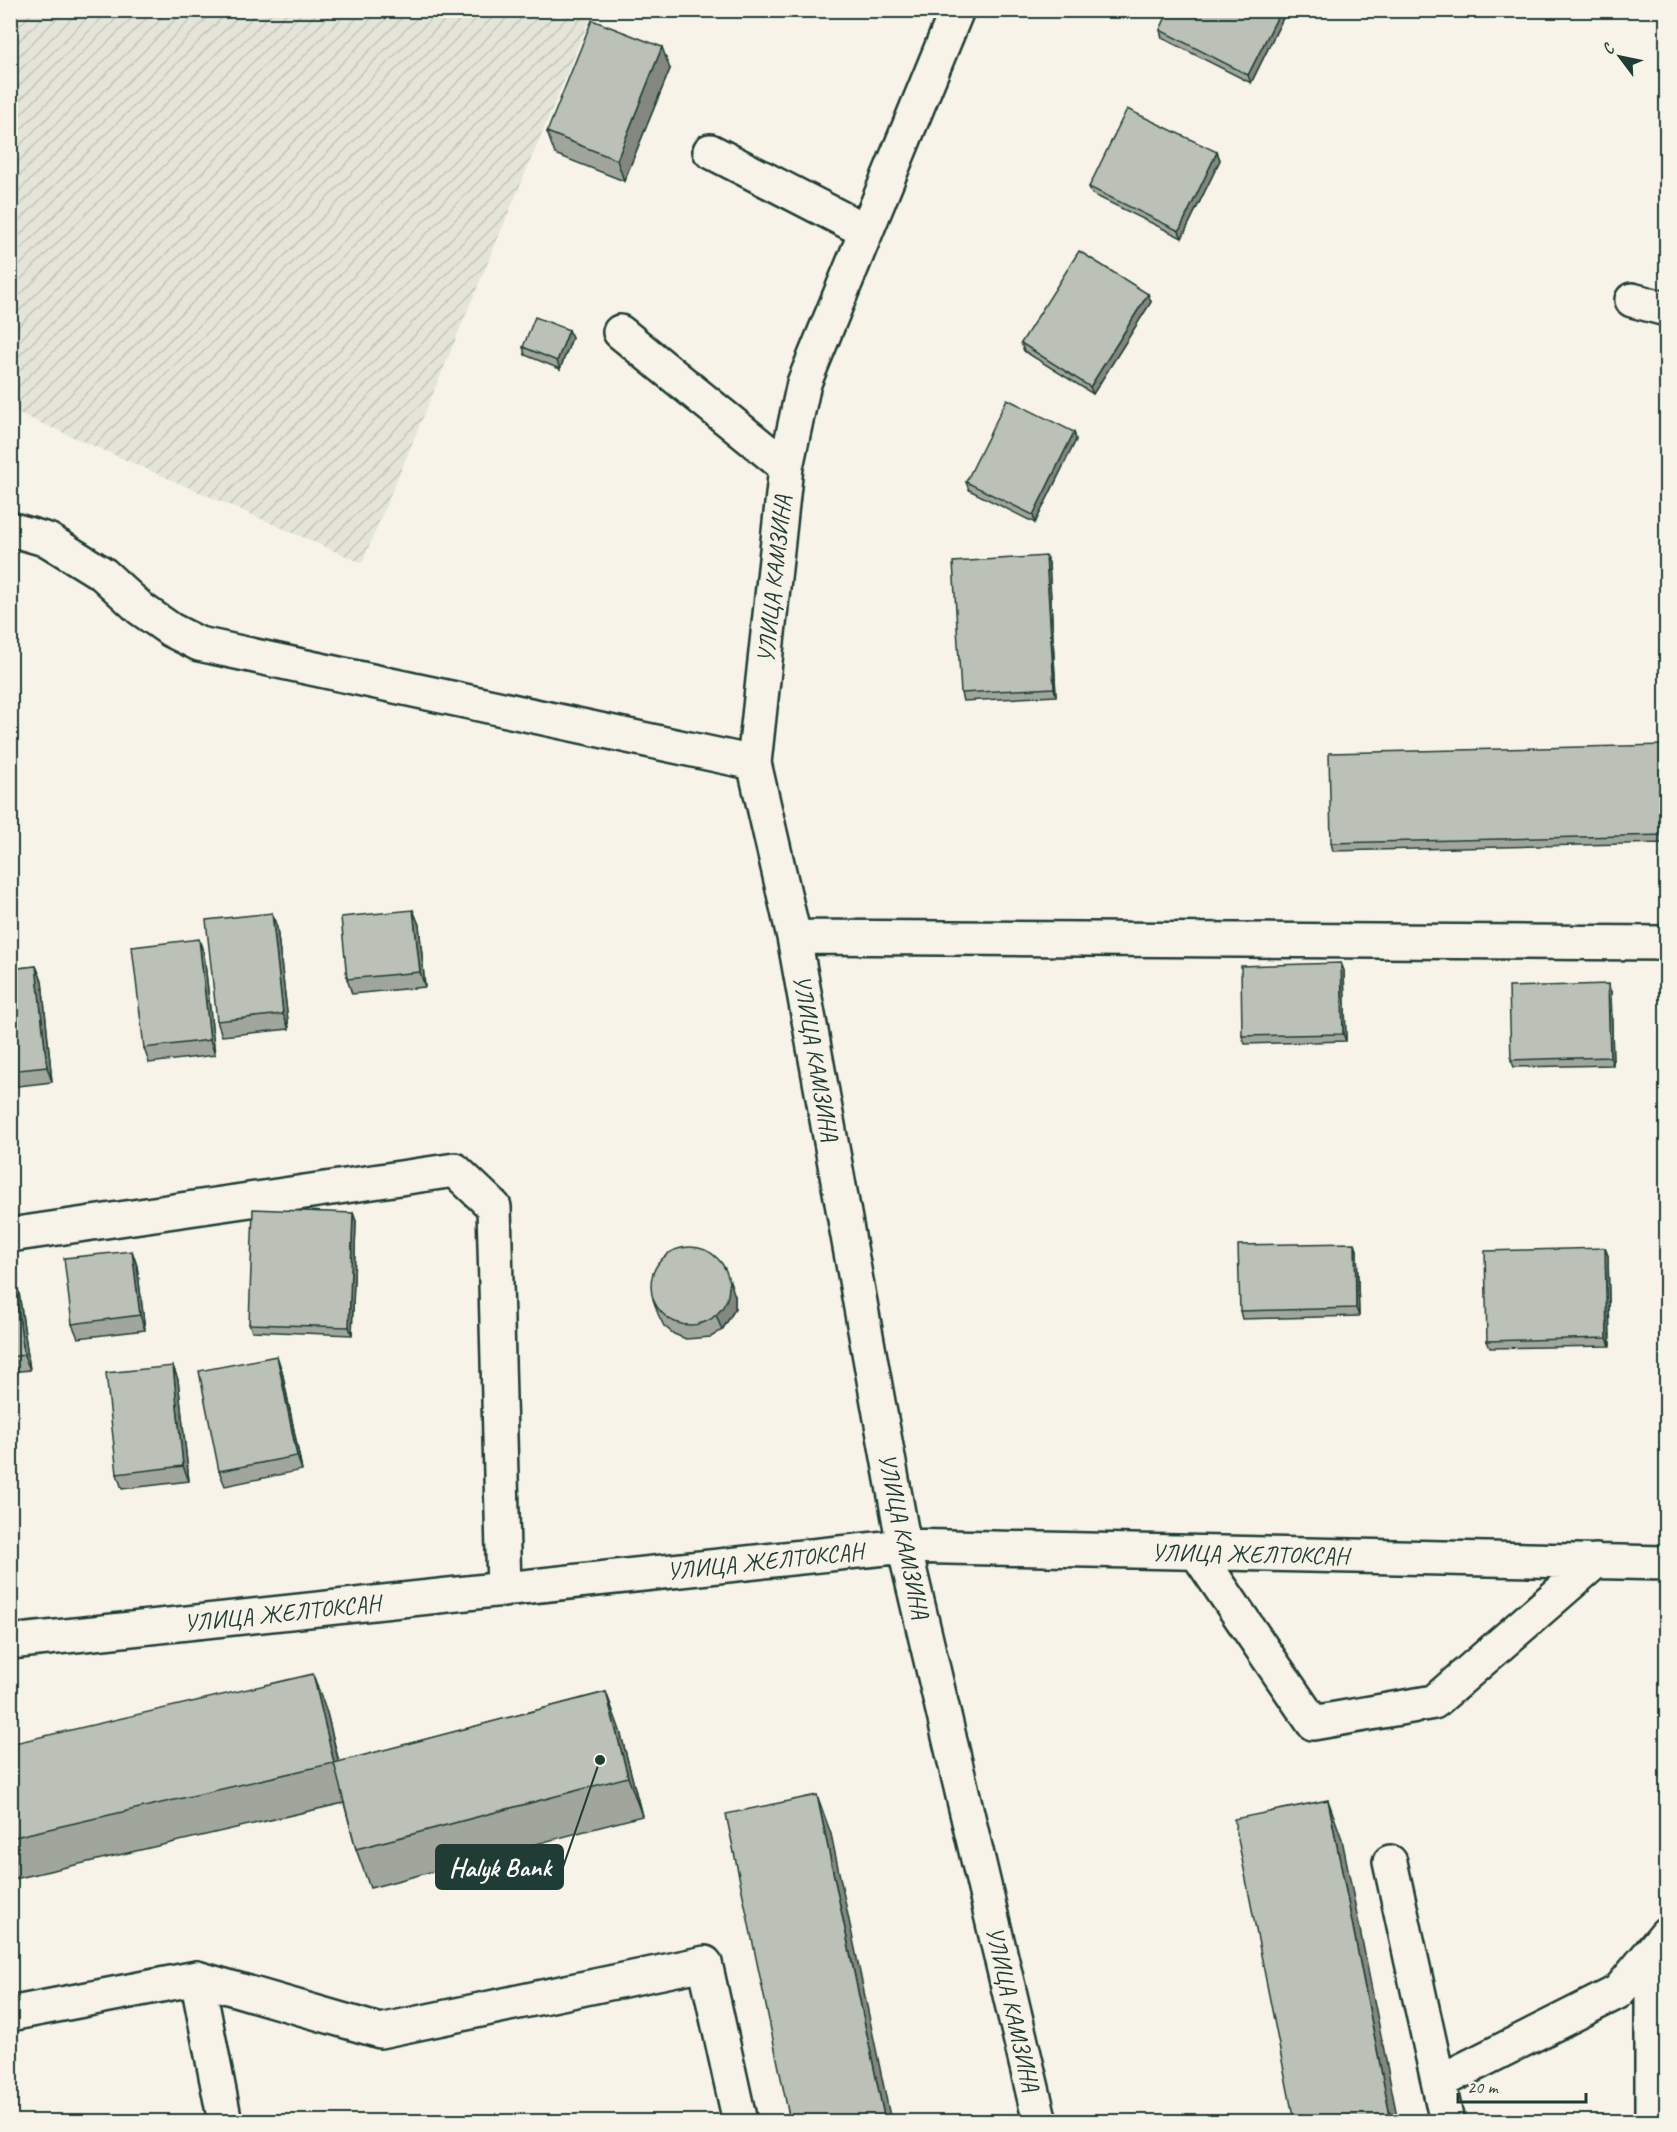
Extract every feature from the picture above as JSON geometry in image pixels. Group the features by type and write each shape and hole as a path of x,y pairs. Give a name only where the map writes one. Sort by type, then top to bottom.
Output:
{"street":[{"name":"УЛИЦА КАМЗИНА","path":"954,12 804,383 786,467 754,763 794,937 904,1546 1040,2121"},
{"path":"710,151 866,231"},
{"path":"1632,300 1666,309"},
{"path":"620,332 786,467"},
{"path":"10,529 48,540 103,574 141,609 171,630 199,644 754,763"},
{"path":"794,937 1666,943"},
{"path":"10,1235 455,1170 494,1207 504,1590"},
{"name":"УЛИЦА ЖЕЛТОКСАН","path":"10,1642 904,1546 1666,1563"},
{"path":"1197,1553 1313,1723 1434,1702 1596,1561"},
{"path":"1390,1862 1447,2121"},
{"path":"1439,2082 1618,1992 1659,1942"},
{"path":"1652,2121 1659,1942"},
{"path":"10,2014 197,1978 380,2031 705,1963 740,2121"},
{"path":"197,1978 225,2121"}],"shaded area":[{"path":"11,10 593,11 362,563 11,410"}],"building":[{"path":"1169,10 1281,10 1248,75 1160,30"},
{"path":"592,20 662,47 617,160 547,132"},
{"path":"1127,109 1217,152 1179,231 1089,187"},
{"path":"1079,251 1148,294 1090,387 1021,343"},
{"path":"535,317 569,330 557,361 523,347"},
{"path":"1007,399 1074,432 1033,515 966,482"},
{"path":"1046,556 1054,688 961,693 953,562"},
{"path":"1666,745 1666,835 1331,843 1329,753"},
{"path":"413,910 420,972 347,979 341,917"},
{"path":"272,913 283,1014 217,1021 206,920"},
{"path":"199,939 210,1040 144,1048 132,947"},
{"path":"1341,963 1343,1034 1242,1036 1241,966"},
{"path":"36,966 47,1067 10,1071 10,969"},
{"path":"1608,984 1610,1057 1511,1060 1509,987"},
{"path":"253,1209 353,1213 349,1327 249,1324"},
{"path":"1355,1243 1356,1308 1240,1311 1238,1245"},
{"path":"690,1247 705,1250 717,1259 726,1271 729,1286 726,1301 717,1313 705,1322 690,1325 675,1322 663,1313 654,1301 651,1286 654,1271 663,1259 675,1250"},
{"path":"1605,1248 1607,1338 1487,1341 1485,1251"},
{"path":"132,1251 140,1315 72,1324 64,1258"},
{"path":"10,1278 14,1278 24,1355 10,1357"},
{"path":"277,1356 297,1456 219,1471 199,1371"},
{"path":"173,1366 183,1466 117,1474 106,1373"},
{"path":"313,1674 334,1763 10,1838 10,1744"},
{"path":"606,1692 628,1777 356,1849 334,1763"},
{"path":"817,1795 885,2121 790,2121 726,1814"},
{"path":"1328,1800 1391,2121 1294,2121 1234,1819"}],"place":[{"name":"Halyk Bank","path":"600,1760"}]}
